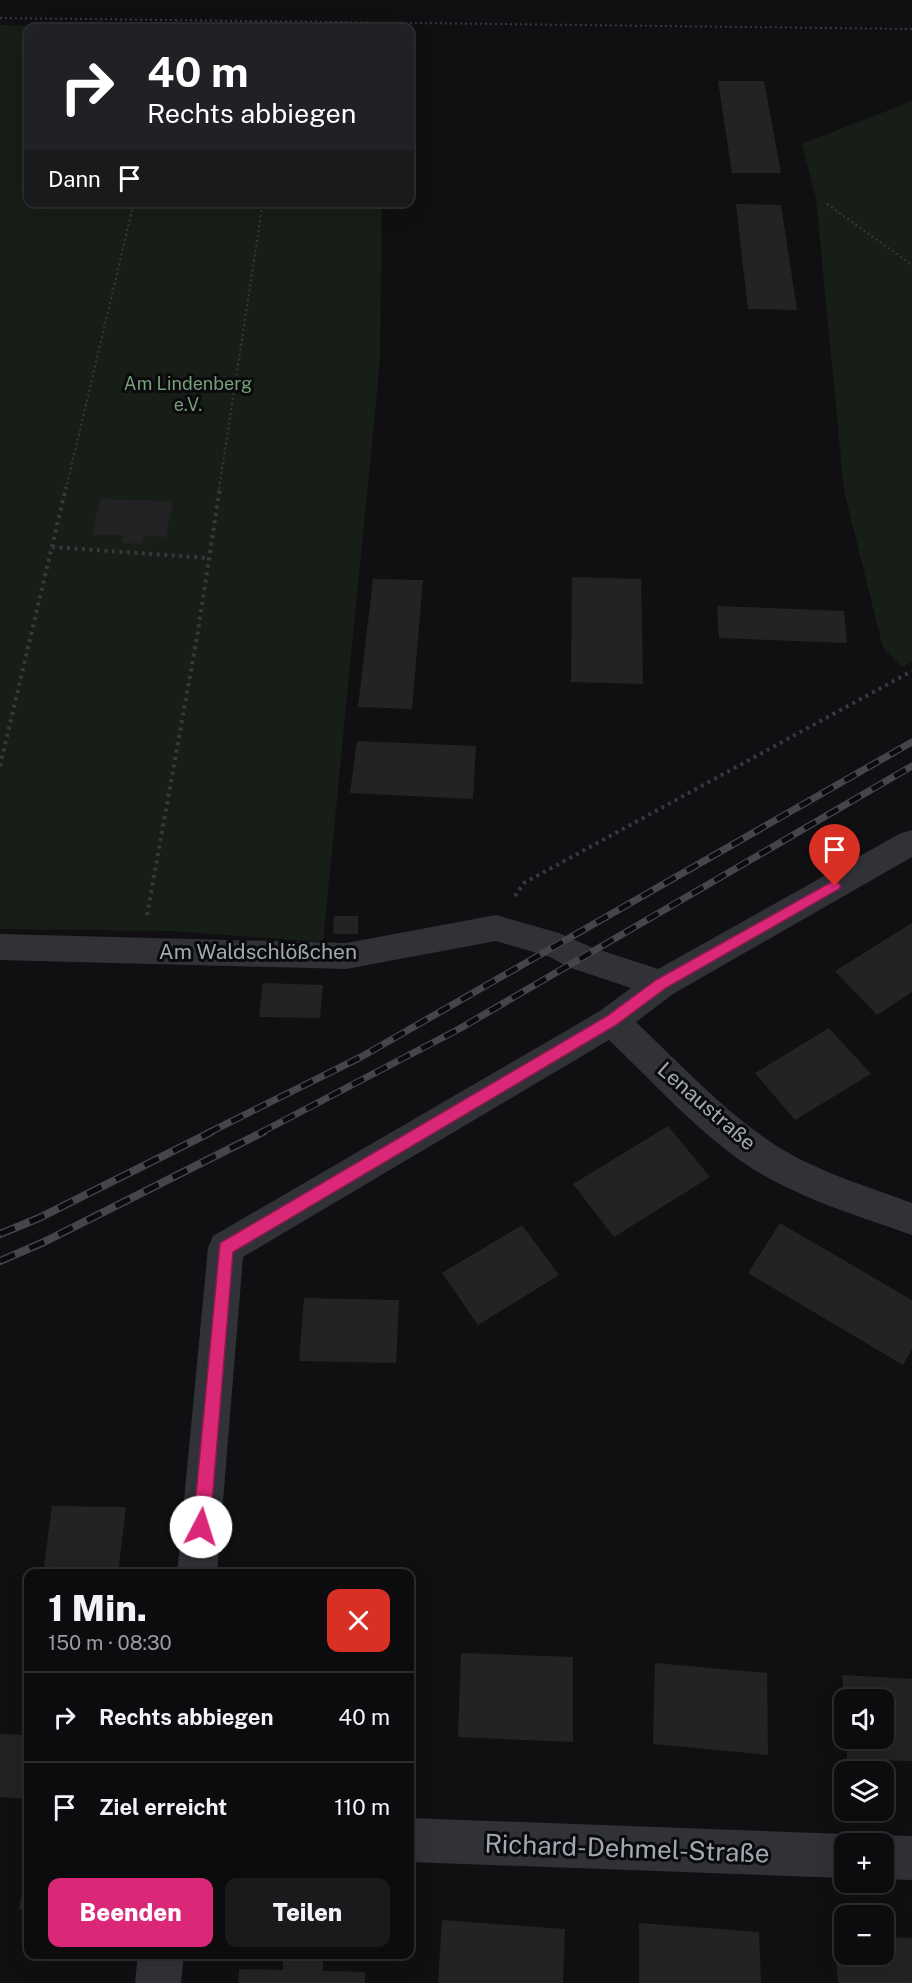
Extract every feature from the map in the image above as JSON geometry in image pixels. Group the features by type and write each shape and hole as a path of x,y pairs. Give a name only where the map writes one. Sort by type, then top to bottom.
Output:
{"street":[{"path":"197,1569 226,1248 612,1021 661,984 912,842"},
{"name":"Am Waldschlößchen","path":"0,946 346,956 496,928 559,946 580,957 661,984"},
{"name":"Lenaustraße","path":"612,1021 739,1139 772,1160 830,1189 912,1220"},
{"name":"Richard-Dehmel-Straße","path":"414,1840 834,1856"},
{"path":"894,1857 912,1857"},
{"path":"158,1983 160,1959"}],"path":[{"path":"0,18 912,29"},
{"path":"176,24 177,20"},
{"path":"827,204 912,265"},
{"path":"0,766 133,207"},
{"path":"141,950 209,558 262,207"},
{"path":"52,547 209,558"},
{"path":"496,928 524,883 912,671"}],"green space":[{"name":"Am Lindenberg e.V.","path":"0,25 24,25 24,207 382,207 380,361 323,942 170,931 0,929"},
{"path":"912,101 912,662 902,667 883,648 844,491 816,199 802,144"}],"building":[{"path":"718,81 764,81 781,173 732,173"},
{"path":"736,204 781,205 797,310 748,309"},
{"path":"100,499 173,501 166,537 144,536 142,544 122,543 124,535 92,535"},
{"path":"572,577 641,579 643,684 571,682"},
{"path":"373,579 423,580 412,709 358,707"},
{"path":"717,606 844,611 847,643 719,638"},
{"path":"357,741 476,746 473,799 350,793"},
{"path":"334,916 358,916 358,934 333,934"},
{"path":"912,923 912,992 877,1015 835,971"},
{"path":"263,983 323,985 320,1018 259,1017"},
{"path":"829,1028 871,1074 795,1120 755,1073"},
{"path":"668,1126 710,1177 614,1237 573,1184"},
{"path":"780,1223 912,1300 912,1349 903,1365 748,1273"},
{"path":"522,1225 559,1275 478,1325 442,1273"},
{"path":"304,1298 399,1300 396,1363 299,1361"},
{"path":"52,1506 126,1507 119,1569 44,1569"},
{"path":"461,1653 573,1657 573,1742 458,1737"},
{"path":"655,1663 767,1673 768,1755 653,1744"},
{"path":"842,1675 912,1679 912,1761 847,1760 846,1749 894,1749 894,1689 843,1689"},
{"path":"0,1734 24,1735 24,1799 0,1797"},
{"path":"24,1879 24,1910 19,1909"},
{"path":"442,1920 565,1929 563,1983 438,1983"},
{"path":"639,1923 759,1932 761,1983 639,1983"},
{"path":"894,1937 912,1938 912,1983 838,1983 836,1965 894,1965"},
{"path":"283,1959 323,1959 323,1971 365,1972 365,1983 238,1983 239,1969 283,1970"}],"railway":[{"path":"208,1133 361,1057 912,742"},
{"path":"260,1133 459,1029 912,766"},
{"path":"0,1234 39,1218 211,1132"},
{"path":"0,1261 44,1242 263,1132"}],"route":[{"path":"201,1527 226,1248 612,1021 661,984 835,886"}]}
